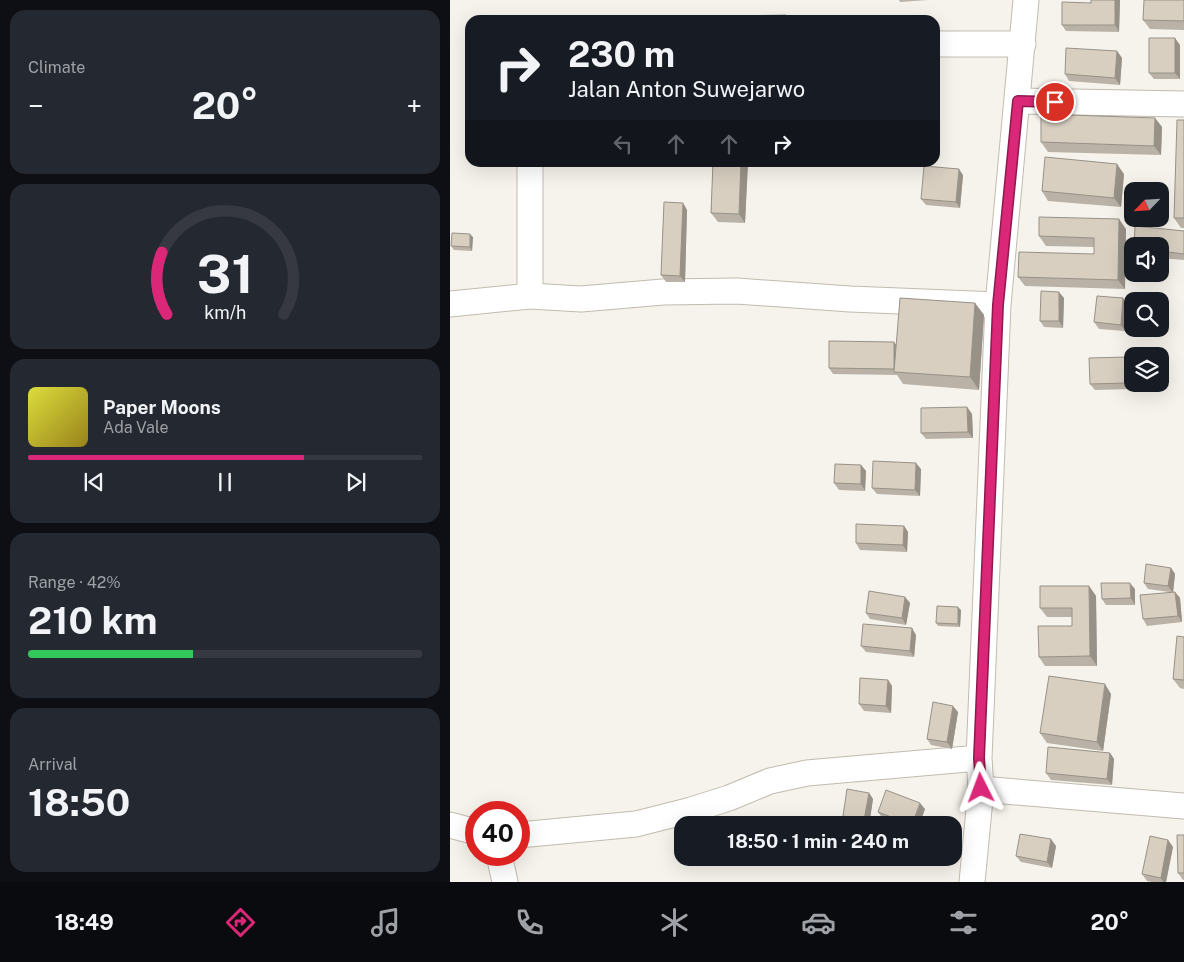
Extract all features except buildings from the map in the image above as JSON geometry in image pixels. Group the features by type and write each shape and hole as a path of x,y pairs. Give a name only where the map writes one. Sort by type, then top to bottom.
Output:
{"street":[{"path":"972,882 981,788 979,758 998,305 1026,0"},
{"path":"940,44 1023,44"},
{"path":"1018,101 1184,104"},
{"path":"530,167 530,296"},
{"path":"450,304 530,296 581,299 662,292 736,291 850,299 998,305"},
{"path":"530,834 636,824 692,810 729,798 770,781 807,773 979,758"},
{"path":"981,788 1184,806"},
{"path":"450,825 465,829"},
{"path":"501,866 505,882"}],"route":[{"path":"981,788 979,758 998,305 1018,101 1055,102"}]}
